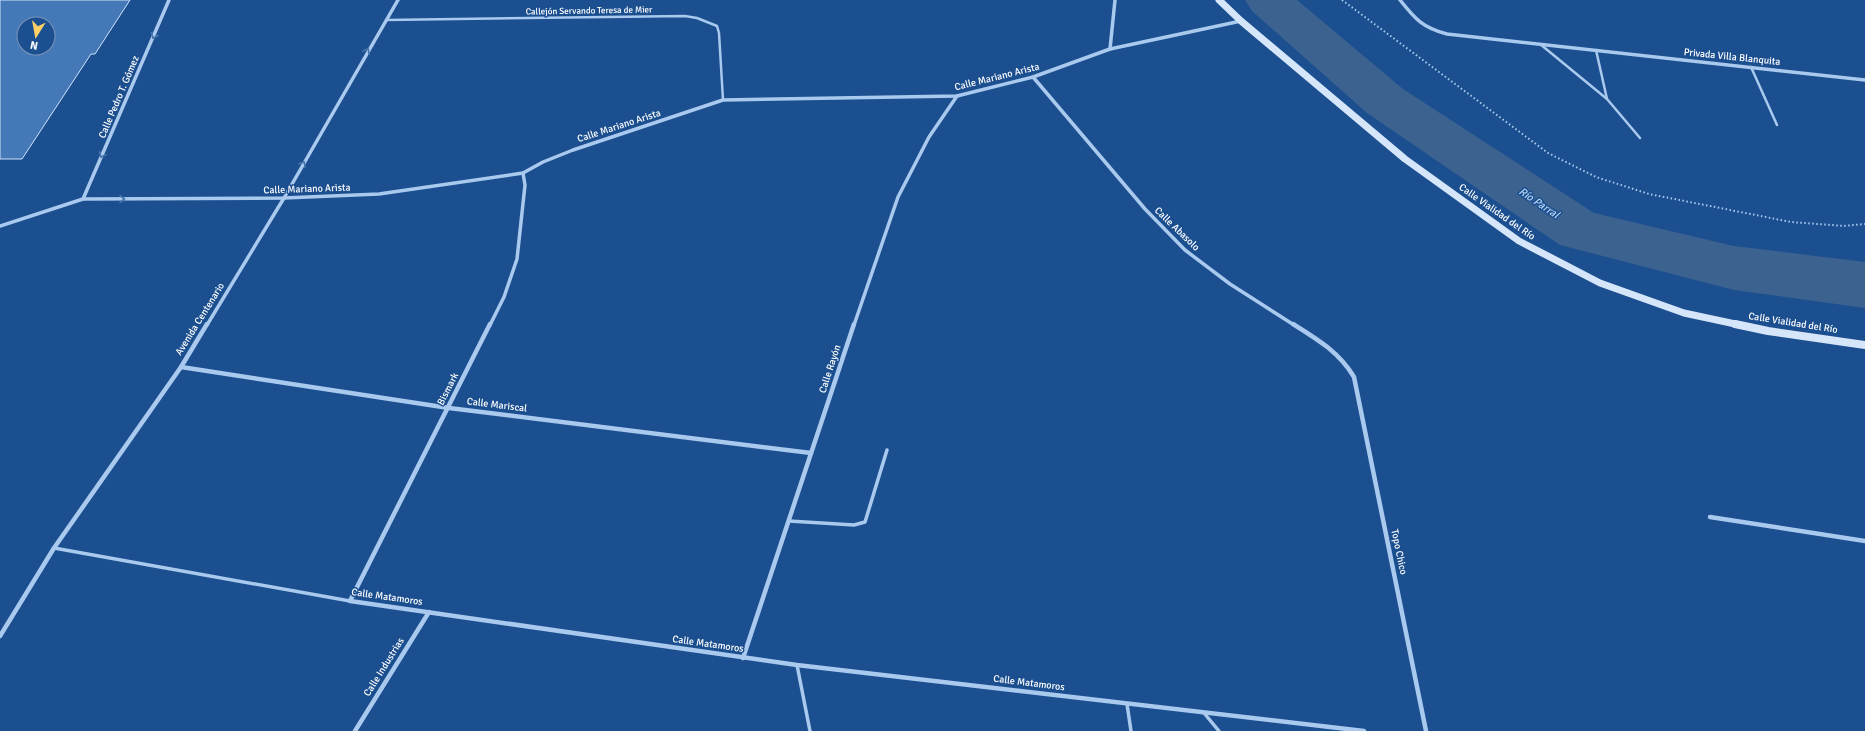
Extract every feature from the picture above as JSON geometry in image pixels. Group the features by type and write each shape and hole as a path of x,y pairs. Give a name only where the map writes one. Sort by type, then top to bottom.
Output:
{"main road":[{"name":"Calle Vialidad del Río","path":"1219,0 1241,21 1405,159 1518,241 1600,283 1684,313 1768,331 1865,345"}],"street":[{"name":"Calle Pedro T. Gómez","path":"83,199 169,0"},
{"name":"Avenida Centenario","path":"0,636 54,548 180,367 284,198 384,20 398,0"},
{"path":"1110,49 1115,0"},
{"name":"Privada Villa Blanquita","path":"1400,0 1418,23 1434,31 1865,80"},
{"name":"Calle Mariano Arista","path":"0,226 83,199 284,198 379,194 523,173 549,159 573,150 723,100 958,96 1033,77 1110,49 1241,21"},
{"name":"Calle Abasolo","path":"1033,77 1145,209 1185,250 1230,284 1336,353 1347,365 1354,377"},
{"name":"Calle Rayón","path":"743,658 869,279 898,197 929,137 958,96"},
{"name":"Bismark","path":"350,601 504,297 517,258 523,222 525,185 523,173"},
{"name":"Calle Mariscal","path":"180,367 449,408 811,453"},
{"name":"Topo Chico","path":"1354,377 1426,731"},
{"path":"1710,517 1865,541"},
{"name":"Calle Matamoros","path":"350,601 797,665 1364,731"},
{"name":"Calle Industrias","path":"355,731 429,612"}],"lane":[{"name":"Callejón Servando Teresa de Mier","path":"384,20 685,16 697,18 717,26 720,33 723,100"},
{"path":"1540,44 1607,99 1640,138"},
{"path":"1596,50 1607,99"},
{"path":"1751,67 1777,125"},
{"path":"789,521 854,525 865,522 887,450"},
{"name":"Calle Matamoros","path":"54,548 350,601"},
{"path":"797,665 810,731"},
{"path":"1127,704 1132,731"},
{"path":"1204,712 1219,731"}],"path":[{"path":"1342,0 1548,153 1596,177 1649,194 1791,222 1844,226 1865,224"}],"building":[{"path":"0,0 130,0 95,54 91,54 22,159 0,159"}],"waterway":[{"name":"Río Parral","path":"1268,0 1385,101 1579,230 1734,268 1865,285"}]}
